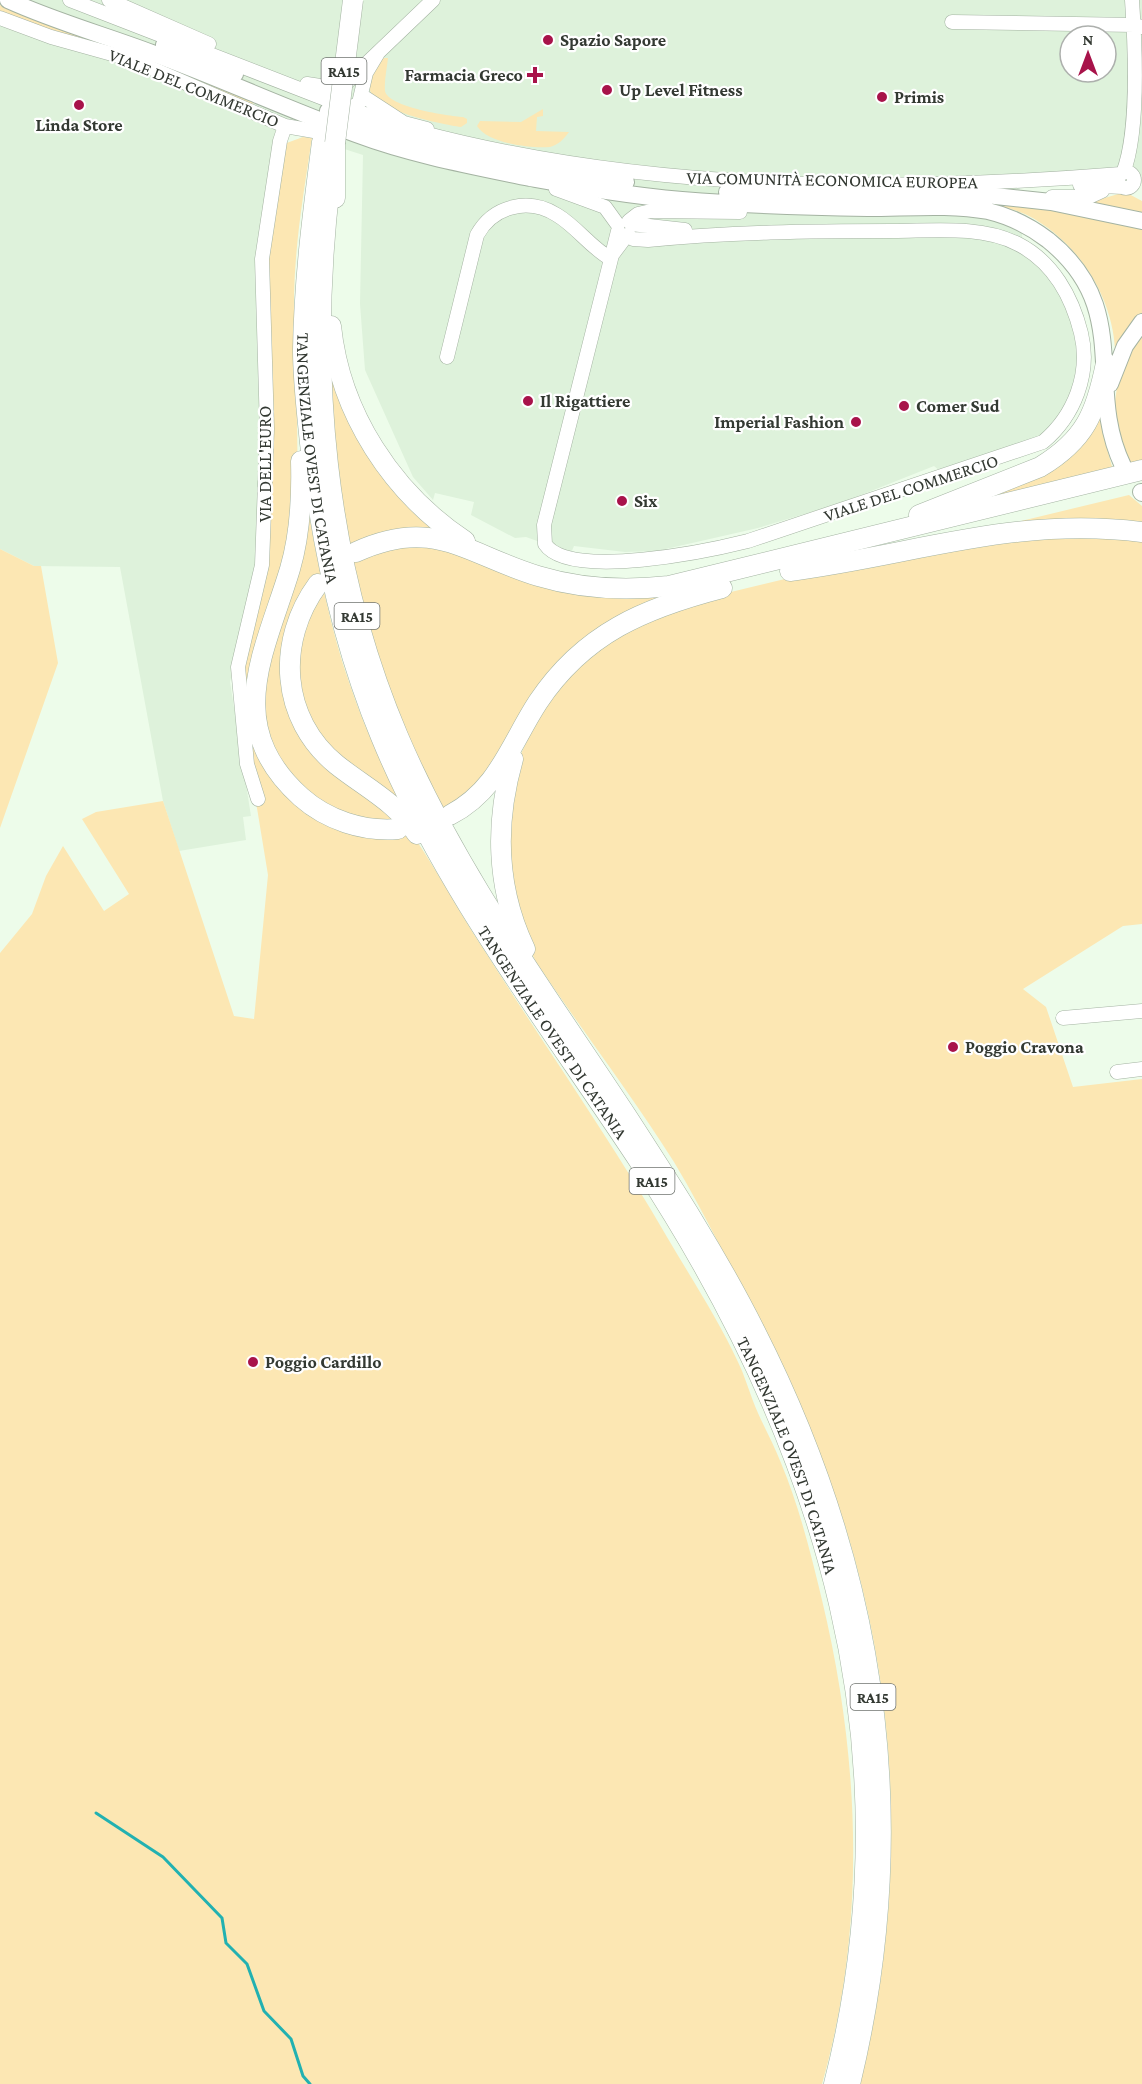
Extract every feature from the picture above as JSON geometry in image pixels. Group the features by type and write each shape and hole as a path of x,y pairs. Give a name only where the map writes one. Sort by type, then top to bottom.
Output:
{"highway":[{"name":"RA15","path":"328,142 340,0"},
{"name":"RA15","path":"328,142 353,0"},
{"name":"TANGENZIALE OVEST DI CATANIA","path":"328,142 308,251 303,356 321,530 342,623 380,734 407,795 451,878 690,1215 753,1327 808,1448 845,1559 872,1687 880,1754 883,1838 874,1963 850,2084"},
{"name":"TANGENZIALE OVEST DI CATANIA","path":"328,142 320,302 321,390 329,477 358,619 395,730 435,816 564,1036 678,1222 740,1334 794,1453 827,1552 846,1627 857,1691 864,1754 867,1838 859,1960 834,2084"},
{"path":"328,142 334,217 329,311 335,355 350,402 373,447 403,488 454,533 492,559"},
{"path":"303,356 297,395 302,481 298,531 290,569 257,670 256,717 271,761 286,782 304,800 346,823 372,829 398,830"},
{"path":"765,563 903,521 1040,467 1070,446 1089,422 1100,392 1106,363"},
{"path":"356,552 392,539 421,536 449,540 492,559 563,582 630,589 669,586 1132,468"},
{"path":"450,815 488,787 548,688 570,662 613,628 663,604 1142,484"},
{"path":"790,571 843,564 929,544 1023,530 1087,527 1142,532"},
{"path":"318,584 301,611 289,655 292,693 302,721 327,756 376,791 406,818 501,970 564,1036"},
{"path":"523,728 503,802 500,849 505,890 524,947 558,1002 564,1036"}],"main road":[{"path":"36,0 160,44 374,128 476,154 636,184 708,191 976,194 1013,190 1142,220"},
{"path":"8,1 152,53 357,135 494,171 638,196 735,204 972,209 1003,215 1038,233 1060,251 1088,288 1099,314 1106,363 1112,441 1132,468"},
{"path":"1107,397 1125,346 1142,322"}],"street":[{"path":"70,0 395,125 475,145"},
{"path":"109,0 144,18 315,87 341,88 353,85 361,94 404,123 475,145"},
{"path":"345,106 338,97 341,88 433,0"},
{"path":"1124,184 1131,141 1138,26 1132,0"},
{"name":"VIALE DEL COMMERCIO","path":"0,18 51,37 129,59 285,126 344,137 357,135"},
{"path":"952,22 1138,26"},
{"path":"345,106 357,105 366,73 378,53"},
{"name":"VIA DELL'EURO","path":"258,799 247,764 238,667 262,565 267,429 262,259 280,141 285,126"},
{"name":"VIA COMUNITÀ ECONOMICA EUROPEA","path":"475,145 601,168 712,180 1013,190"},
{"path":"494,171 593,201 610,211 625,227"},
{"path":"1013,190 1079,198 1124,184"},
{"path":"1013,190 1124,184"},
{"path":"447,357 477,235 483,224 496,213 509,207 541,208 556,214 596,250 611,257 625,227 638,214 651,211 792,212 838,207"},
{"name":"VIALE DEL COMMERCIO","path":"611,257 544,525 545,544 556,554 589,560 641,561 683,555 748,541 1015,454 1043,442 1059,429 1080,389 1085,360 1072,301 1054,274 1034,254 1016,243 965,232 717,233 648,240 633,238 625,227"},
{"path":"1063,1018 1142,1011"},
{"path":"1117,1072 1142,1069"}],"shaded area":[{"path":"0,0 1142,0 1142,184 1114,170 1019,177 1023,252 1044,270 1068,304 1079,348 1076,381 1066,407 1044,435 940,471 934,466 841,503 758,528 657,551 625,552 574,546 571,553 526,537 515,538 471,515 474,502 435,493 433,500 413,477 365,370 360,304 363,155 276,127 256,251 262,474 257,565 230,682 251,816 243,817 246,840 179,851 163,801 120,567 34,566 0,549"},
{"path":"0,5 129,51 256,103 250,104 0,14"},
{"path":"388,58 385,91 389,97 396,102 420,110 463,117 467,119 467,123 461,127 439,123 409,115 382,103 373,95 369,87 374,65"},
{"path":"543,109 543,116 537,117 536,131 569,132 556,145 550,147 521,146 499,141 482,132 477,126 480,121 521,122"},
{"path":"303,137 312,138 300,217 294,296 297,459 294,524 283,577 253,670 250,694 251,718 257,742 267,764 280,783 314,812 334,823 356,830 402,835 395,824 363,821 345,815 323,805 304,792 288,777 267,740 262,719 261,672 298,552 305,493 324,590 342,662 355,701 402,807 325,747 311,730 300,710 294,686 294,647 297,629 304,612 319,590 317,579 297,611 286,646 286,683 297,720 313,746 388,806 424,852 478,941 624,1165 713,1314 740,1367 793,1496 822,1600 835,1660 851,1781 852,1903 846,1964 836,2024 822,2084 0,2084 0,953 32,914 46,876 63,846 104,911 129,894 82,819 96,812 163,801 234,1016 254,1019 268,875 256,802 262,801 249,749 250,736 242,687 244,660 266,570 272,443 266,261 284,144"},
{"path":"1125,192 1142,201 1142,214 1091,202"},
{"path":"978,200 1042,207 1142,225 1142,313 1115,349 1107,308 1099,289 1076,254 1045,226 1027,215"},
{"path":"1142,332 1142,463 1131,466 1117,430 1116,398 1124,365"},
{"path":"330,364 341,393 441,529 415,540 496,569 671,594 614,620 489,778 443,813 396,706 376,651 360,595 343,509"},
{"path":"1101,411 1102,431 1113,470 956,505 1043,470"},
{"path":"1129,495 1142,506 1142,528 996,527"},
{"path":"1018,534 1142,538 1142,924 1123,926 1023,989 1046,1007 1073,1087 1142,1079 1142,2084 860,2084 874,2020 884,1954 890,1888 891,1822 889,1756 882,1690 855,1560 814,1439 780,1361 741,1285 674,1162 641,1111 536,962 524,937 507,883 513,772 538,716 572,671 618,633 702,599 785,579"},
{"path":"0,549 34,566 41,566 58,663 0,828"}],"waterway":[{"path":"96,1813 163,1857 222,1918 226,1943 247,1964 264,2011 291,2039 303,2076 310,2084"}],"place":[{"name":"Spazio Sapore","path":"548,40"},
{"name":"Farmacia Greco","path":"535,75"},
{"name":"Up Level Fitness","path":"607,90"},
{"name":"Primis","path":"882,97"},
{"name":"Linda Store","path":"79,105"},
{"name":"Il Rigattiere","path":"528,401"},
{"name":"Comer Sud","path":"904,406"},
{"name":"Imperial Fashion","path":"856,422"},
{"name":"Six","path":"622,501"},
{"name":"Poggio Cravona","path":"953,1047"},
{"name":"Poggio Cardillo","path":"253,1362"}]}
